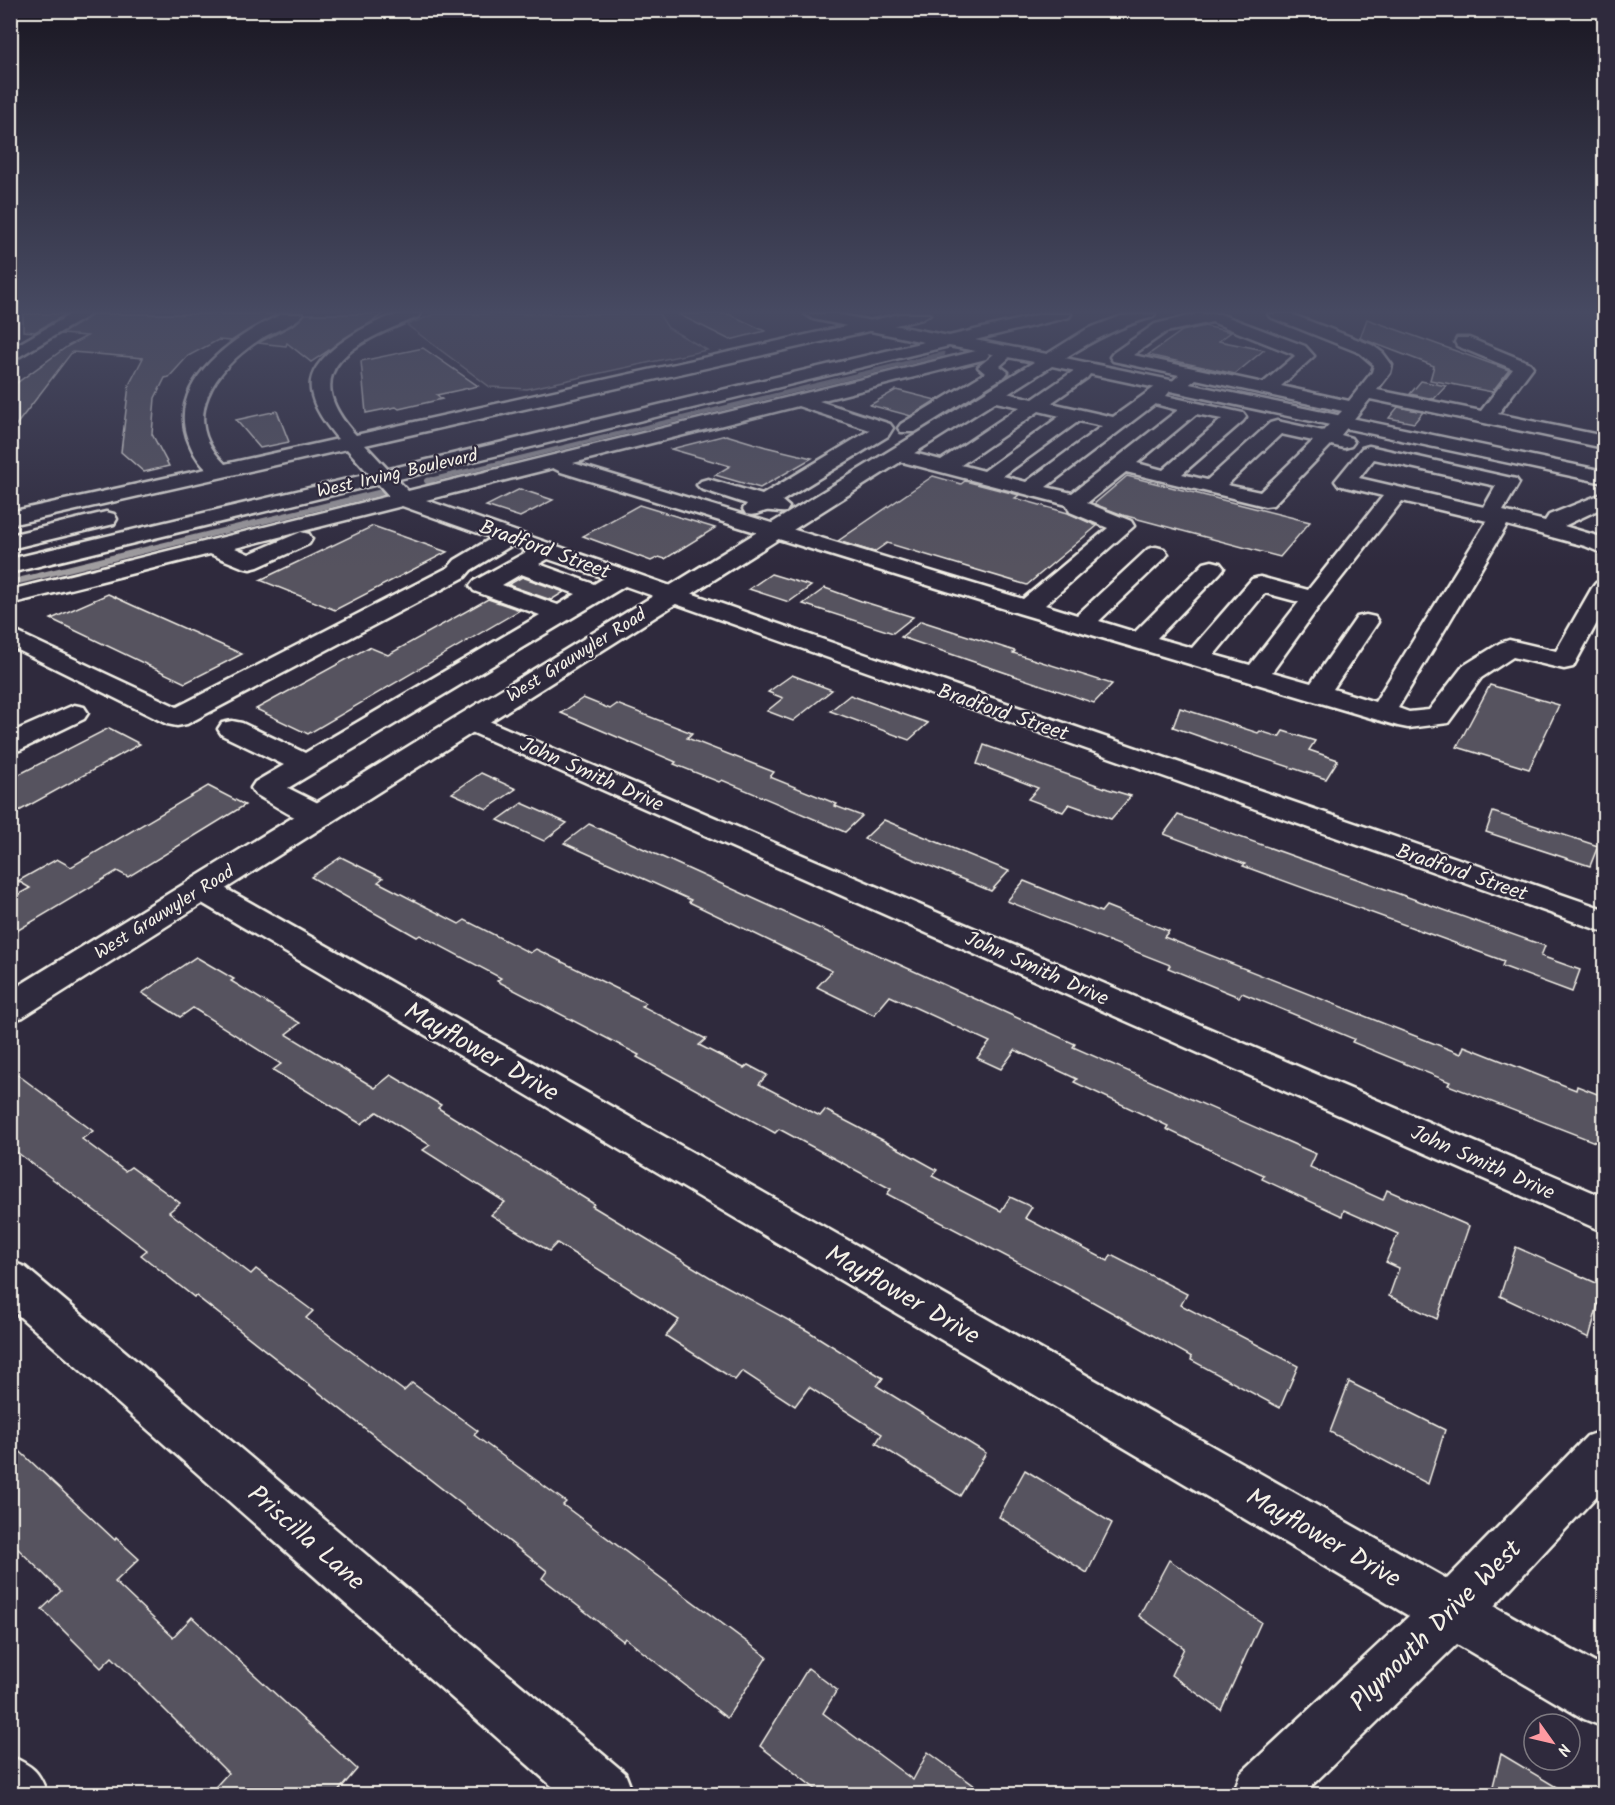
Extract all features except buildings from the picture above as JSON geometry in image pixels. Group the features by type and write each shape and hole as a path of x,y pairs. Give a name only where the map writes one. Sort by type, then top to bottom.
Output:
{"street":[{"path":"195,398 191,420 196,438 203,453 220,472"},
{"path":"323,398 349,442 403,499"},
{"name":"West Irving Boulevard","path":"10,519 544,398"},
{"name":"West Irving Boulevard","path":"170,504 624,398"},
{"name":"West Irving Boulevard","path":"10,566 709,398"},
{"name":"West Irving Boulevard","path":"10,597 212,547 249,562 308,536 310,533 304,524 710,422 798,410 831,398"},
{"name":"West Grauwyler Road","path":"10,1008 898,455 920,431 978,398"},
{"path":"995,398 1117,424"},
{"path":"944,467 1046,398"},
{"path":"1030,489 1154,398"},
{"path":"1167,477 1236,417 1193,407 1175,398"},
{"path":"1207,398 1497,437 1605,458"},
{"path":"1292,398 1345,418 1605,487"},
{"path":"1122,465 1265,500 1345,418 1361,398"},
{"path":"1486,418 1501,398"},
{"path":"1076,501 1193,407"},
{"path":"798,410 830,411 883,428 920,431"},
{"path":"987,478 1076,414"},
{"path":"1345,418 1345,442 1369,453 1509,483 1495,517 1382,712"},
{"path":"1284,448 1300,432 1345,418 1486,418"},
{"path":"1486,418 1497,437 1605,477"},
{"path":"710,422 746,435"},
{"path":"1212,487 1277,427 1300,432"},
{"path":"759,506 881,432 883,428"},
{"path":"660,435 667,445 609,460 604,465 609,470 651,482 668,480"},
{"path":"1497,437 1605,442"},
{"path":"1328,479 1369,453"},
{"path":"898,455 1076,501"},
{"path":"1243,459 1268,465"},
{"path":"554,460 568,468 775,532 1408,720 1438,717 1472,672 1509,648 1564,661 1598,613 1605,588"},
{"path":"1293,472 1397,493 1551,529 1593,541 1605,547"},
{"path":"708,485 759,506 803,514"},
{"path":"1197,658 1260,584 1314,599 1397,493"},
{"name":"Bradford Street","path":"403,499 1605,921"},
{"path":"1551,529 1557,520 1605,499"},
{"path":"1027,608 1123,526 1078,507 1076,501"},
{"path":"10,542 124,515"},
{"path":"10,636 177,718 457,572 463,565 510,537"},
{"path":"547,550 482,586 560,614"},
{"path":"1082,624 1156,554"},
{"path":"519,565 595,593"},
{"path":"1140,641 1212,568"},
{"path":"319,816 266,788 623,577"},
{"path":"1256,675 1309,606"},
{"path":"1317,693 1366,622"},
{"name":"John Smith Drive","path":"418,697 1605,1215"},
{"path":"10,744 74,713"},
{"path":"232,729 306,764"},
{"name":"Mayflower Drive","path":"202,889 1605,1699"},
{"name":"Priscilla Lane","path":"10,1280 604,1794"},
{"name":"Plymouth Drive West","path":"1263,1794 1453,1611 1605,1453"},
{"path":"10,1785 18,1794"}],"waterway":[{"path":"432,480 427,481 763,398"},
{"path":"10,583 382,492"}]}
